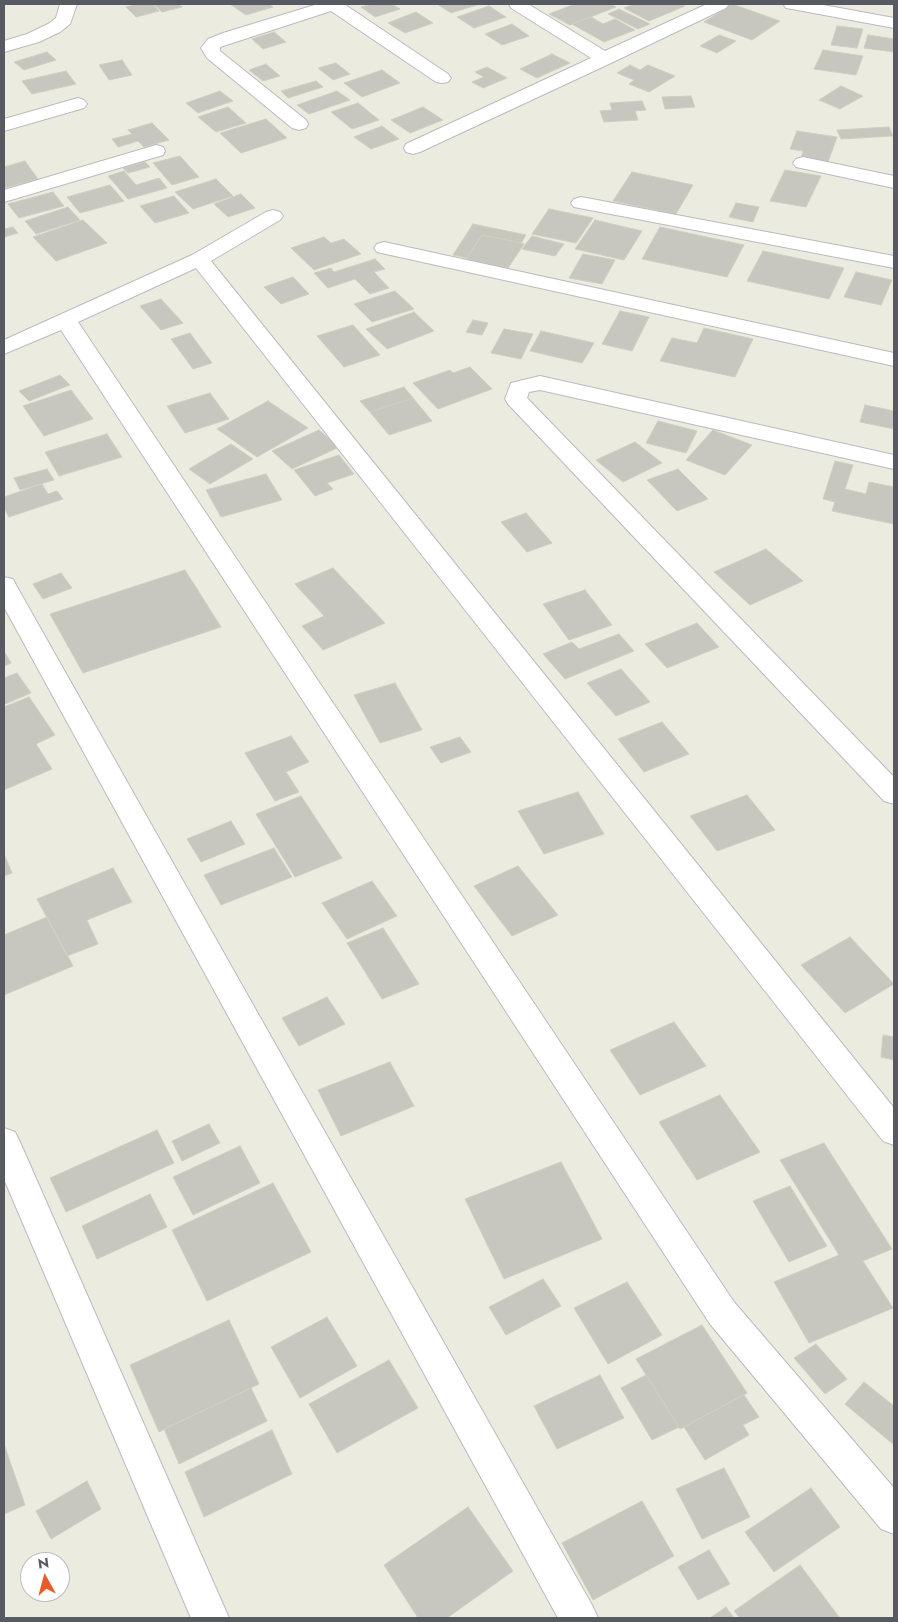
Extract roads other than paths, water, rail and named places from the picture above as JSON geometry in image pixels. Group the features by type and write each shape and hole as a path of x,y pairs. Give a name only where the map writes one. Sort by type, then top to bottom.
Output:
{"street":[{"path":"4,47 33,38 54,28 64,20 68,4"},
{"path":"299,124 213,54 210,48 229,37 334,4 442,78"},
{"path":"517,4 605,59"},
{"path":"413,148 720,4"},
{"path":"792,4 894,23"},
{"path":"4,125 78,104"},
{"path":"4,196 156,152"},
{"path":"803,163 894,182"},
{"path":"581,203 894,262"},
{"path":"4,348 199,259 273,216"},
{"path":"384,248 894,360"},
{"path":"199,259 894,1131"},
{"path":"65,319 722,1313 894,1516"},
{"path":"894,462 540,383 519,388 516,399 894,794"},
{"path":"4,585 579,1618"},
{"path":"4,1142 210,1618"}]}
